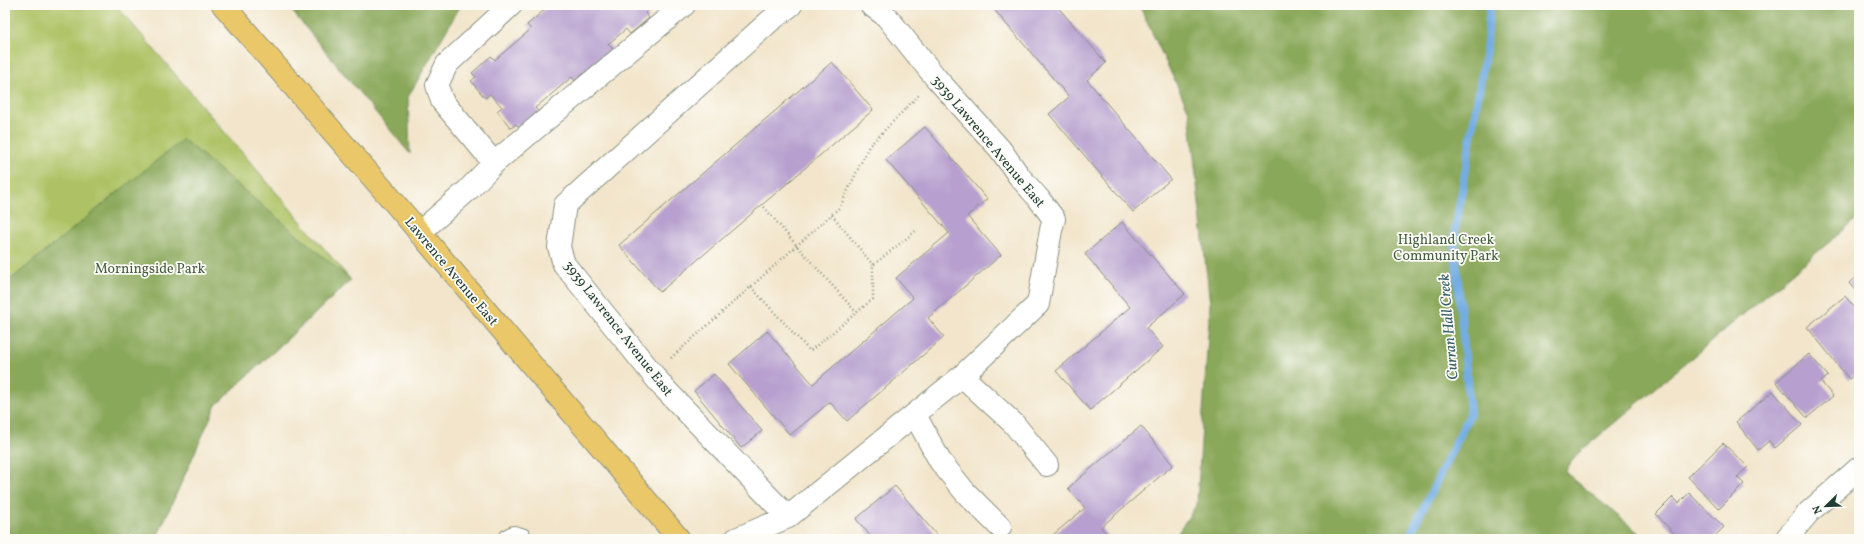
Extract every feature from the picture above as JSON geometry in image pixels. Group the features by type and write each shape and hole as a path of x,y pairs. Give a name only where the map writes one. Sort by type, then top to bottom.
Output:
{"main road":[{"name":"Lawrence Avenue East","path":"222,5 393,201 679,539"}],"street":[{"path":"494,163 442,101 437,85 447,64 511,5"},
{"path":"419,233 468,190 494,163 684,5"},
{"name":"3939 Lawrence Avenue East","path":"788,517 663,387 564,264 559,247 565,205 791,5"},
{"name":"3939 Lawrence Avenue East","path":"736,539 788,517 962,376 1038,304 1054,219 1039,198 1019,176 1000,149 936,78 886,16 871,5"},
{"path":"962,376 1014,424 1047,465"},
{"path":"915,415 940,461 965,492 1000,527"},
{"path":"1786,539 1809,512 1859,468"},
{"path":"510,539 514,537 521,539"}],"path":[{"path":"653,374 840,207 869,146 936,78"},
{"path":"764,207 796,246 856,312"},
{"path":"751,287 810,351 873,299 872,265 832,215"},
{"path":"872,265 917,230"}],"green space":[{"name":"Morningside Park","path":"5,5 116,5 351,280 216,405 156,539 5,539"},
{"path":"287,5 461,5 408,97 410,154"},
{"name":"Highland Creek Community Park","path":"1139,5 1859,5 1859,217 1575,456 1565,472 1646,539 1174,539 1197,504 1210,304 1189,111"},
{"name":"Morningside Park","path":"183,139 351,280 216,405 156,539 5,539 5,284"}],"building":[{"path":"550,5 654,5 645,13 649,18 630,34 626,29 608,44 613,49 575,81 572,77 535,108 540,113 521,129 516,124 511,128 497,111 502,107 490,94 485,98 471,81 476,77 472,73 491,56 495,60 531,29 527,25"},
{"path":"990,5 1056,5 1106,63 1087,80 1171,179 1133,212 1049,114 1069,97"},
{"path":"832,62 873,110 660,292 619,245"},
{"path":"925,127 987,199 967,216 1001,255 928,318 944,337 847,421 830,402 790,435 729,364 767,331 813,384 913,298 896,278 949,233 886,160"},
{"path":"1122,222 1185,294 1146,328 1163,347 1090,410 1056,371 1130,307 1085,254"},
{"path":"1859,274 1859,295 1849,283"},
{"path":"1845,296 1859,313 1859,371 1849,379 1807,327"},
{"path":"1809,354 1828,376 1821,382 1833,396 1807,418 1776,382"},
{"path":"714,374 762,431 741,448 694,391"},
{"path":"1773,391 1802,425 1775,448 1769,441 1758,450 1736,422"},
{"path":"1141,426 1173,465 1101,527 1111,539 1048,539 1085,508 1068,488"},
{"path":"1723,443 1748,467 1737,477 1744,484 1719,509 1688,477"},
{"path":"895,486 940,539 873,539 856,519"},
{"path":"1689,493 1724,527 1712,539 1679,539 1656,514 1673,497 1679,503"}],"waterway":[{"name":"Curran Hall Creek","path":"1408,539 1470,414 1454,237 1487,43 1490,5"}]}
